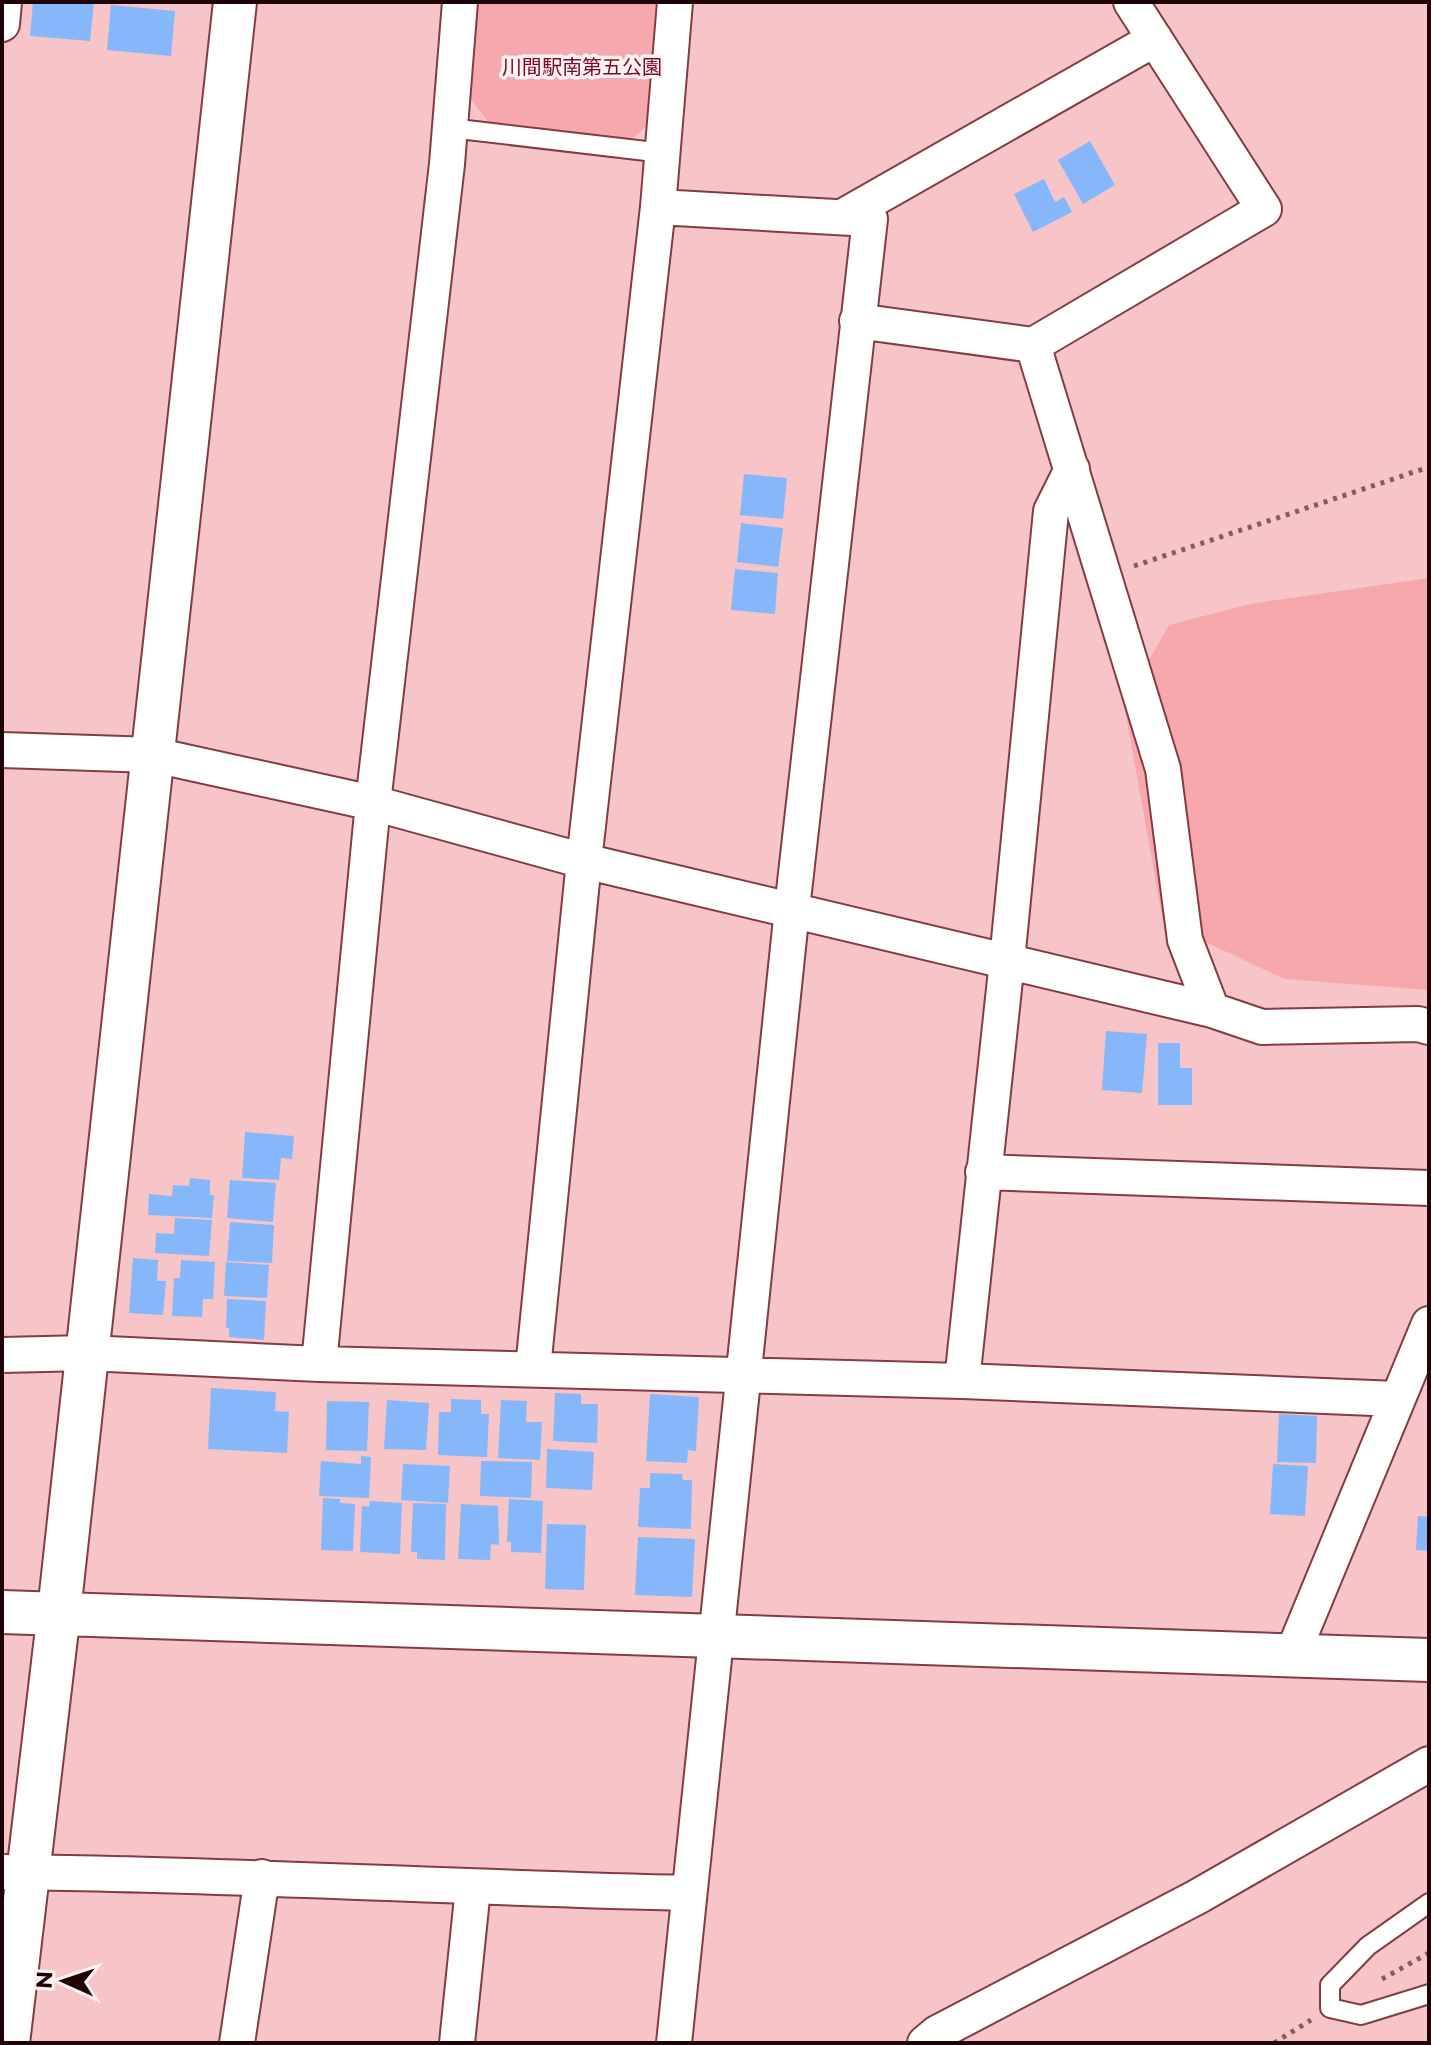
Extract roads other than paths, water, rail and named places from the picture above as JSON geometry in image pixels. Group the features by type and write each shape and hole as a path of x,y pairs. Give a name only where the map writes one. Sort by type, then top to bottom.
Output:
{"street":[{"path":"2,24 4,2"},
{"path":"8,2043 15,1872 59,1612 235,2"},
{"path":"319,1364 373,803 450,128 460,2"},
{"path":"533,1368 584,861 658,207 675,2"},
{"path":"857,321 1033,345 1264,209 1131,2"},
{"path":"842,217 1155,39"},
{"path":"658,207 870,219 792,909 674,2043"},
{"path":"1033,345 1163,769 1185,940 1212,1010"},
{"path":"962,1381 1051,511 1072,469"},
{"path":"2,750 154,755 373,803 584,861 1212,1010 1262,1027 1418,1024 1429,1027"},
{"path":"983,1172 1429,1188"},
{"path":"1292,1655 1429,1324"},
{"path":"2,1355 87,1353 319,1364 962,1381 1397,1399"},
{"path":"2,1612 1429,1660"},
{"path":"925,2043 937,2033 1197,1897 1429,1764"},
{"path":"15,1872 262,1877 473,1888 689,1893"},
{"path":"237,2043 262,1877"},
{"path":"457,2043 473,1888"}],"lane":[{"path":"450,128 663,153"},
{"path":"1429,1903 1368,1946 1330,1985 1330,2008 1361,2015 1429,1994"}],"park label":[{"name":"川間駅南第五公園","path":"582,67"}]}
